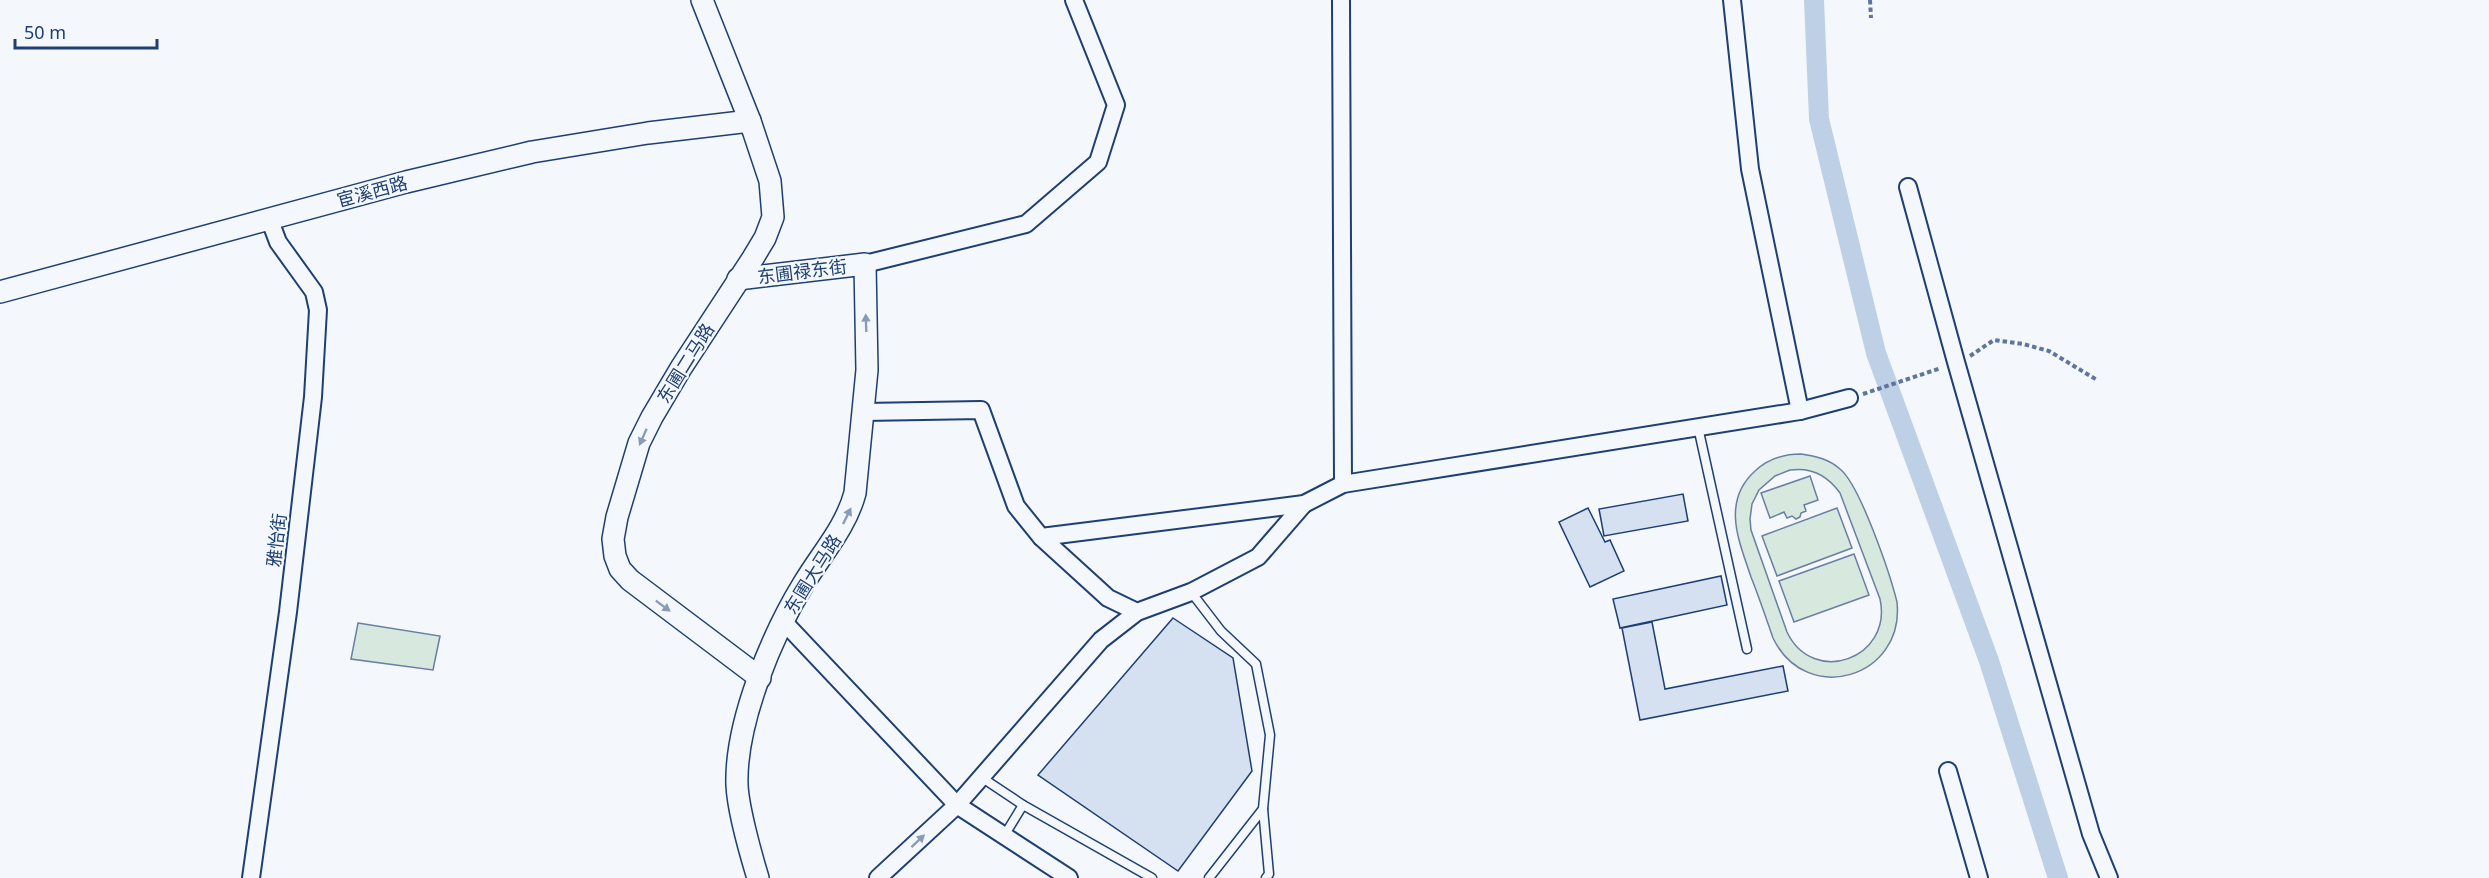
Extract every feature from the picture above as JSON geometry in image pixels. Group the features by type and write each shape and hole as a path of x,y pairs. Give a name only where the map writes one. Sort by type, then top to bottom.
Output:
{"street":[{"name":"东圃二马路","path":"702,0 750,121 770,181 772,217 765,238 652,417 632,466 614,539 615,556 620,569 630,580 760,678"},
{"path":"865,264 1026,224 1098,162 1116,105 1074,0"},
{"path":"1341,0 1343,484"},
{"path":"1732,0 1750,169 1800,411"},
{"name":"宦溪西路","path":"0,292 269,218 532,152 648,133 750,121"},
{"path":"1908,187 2091,834 2109,878"},
{"name":"雅怡街","path":"251,878 313,397 318,310 314,291 282,249 269,218"},
{"name":"东圃禄东街","path":"738,279 865,264"},
{"name":"东圃大马路","path":"758,878 737,786 742,735 760,678 783,621 804,583 850,512 855,493 867,370 865,264"},
{"path":"1041,537 1304,504 1343,484 1800,411 1849,398"},
{"path":"864,412 981,410 1016,506 1041,537 1108,598 1137,612"},
{"path":"878,878 957,805 1101,640 1137,612 1191,592 1258,557 1304,504"},
{"path":"783,621 957,805 1069,878"},
{"path":"1948,771 1979,878"}],"lane":[{"path":"1698,427 1747,649"},
{"path":"1191,592 1221,630 1256,664 1270,735 1263,809 1269,874 1266,878"},
{"path":"981,777 1023,805 1152,878"},
{"path":"1004,836 1023,805"},
{"path":"1209,878 1263,809"}],"path":[{"path":"1870,0 1871,18"},
{"path":"1849,398 1936,370 1971,356 1994,340 2049,351 2097,380"}],"shaded area":[{"path":"1795,454 1827,460 1848,478 1873,531 1897,602 1895,628 1886,649 1870,665 1850,674 1829,677 1807,672 1788,659 1773,638 1738,536 1736,509 1738,496 1745,483 1765,463 1782,456","holes":["1798,469 1812,471 1824,477 1840,493 1880,599 1881,620 1875,637 1863,650 1848,659 1831,662 1814,658 1799,649 1787,632 1751,530 1752,504 1759,490 1775,476"]},
{"path":"1810,476 1818,500 1804,505 1806,511 1796,519 1792,516 1787,518 1784,512 1770,518 1761,493"},
{"path":"1837,508 1852,548 1777,576 1762,536"},
{"path":"1854,554 1869,595 1794,622 1779,581"},
{"path":"358,623 440,636 433,670 351,659"}],"building":[{"path":"1683,494 1688,521 1604,536 1599,509"},
{"path":"1588,508 1605,542 1610,540 1624,571 1590,587 1559,522"},
{"path":"1721,576 1727,605 1620,628 1613,599"},
{"path":"1173,618 1233,658 1252,771 1178,871 1038,775"},
{"path":"1652,622 1665,689 1783,666 1788,691 1640,720 1622,628"}],"waterway":[{"path":"1814,0 1819,119 1876,353 1989,661 2058,878"}]}
